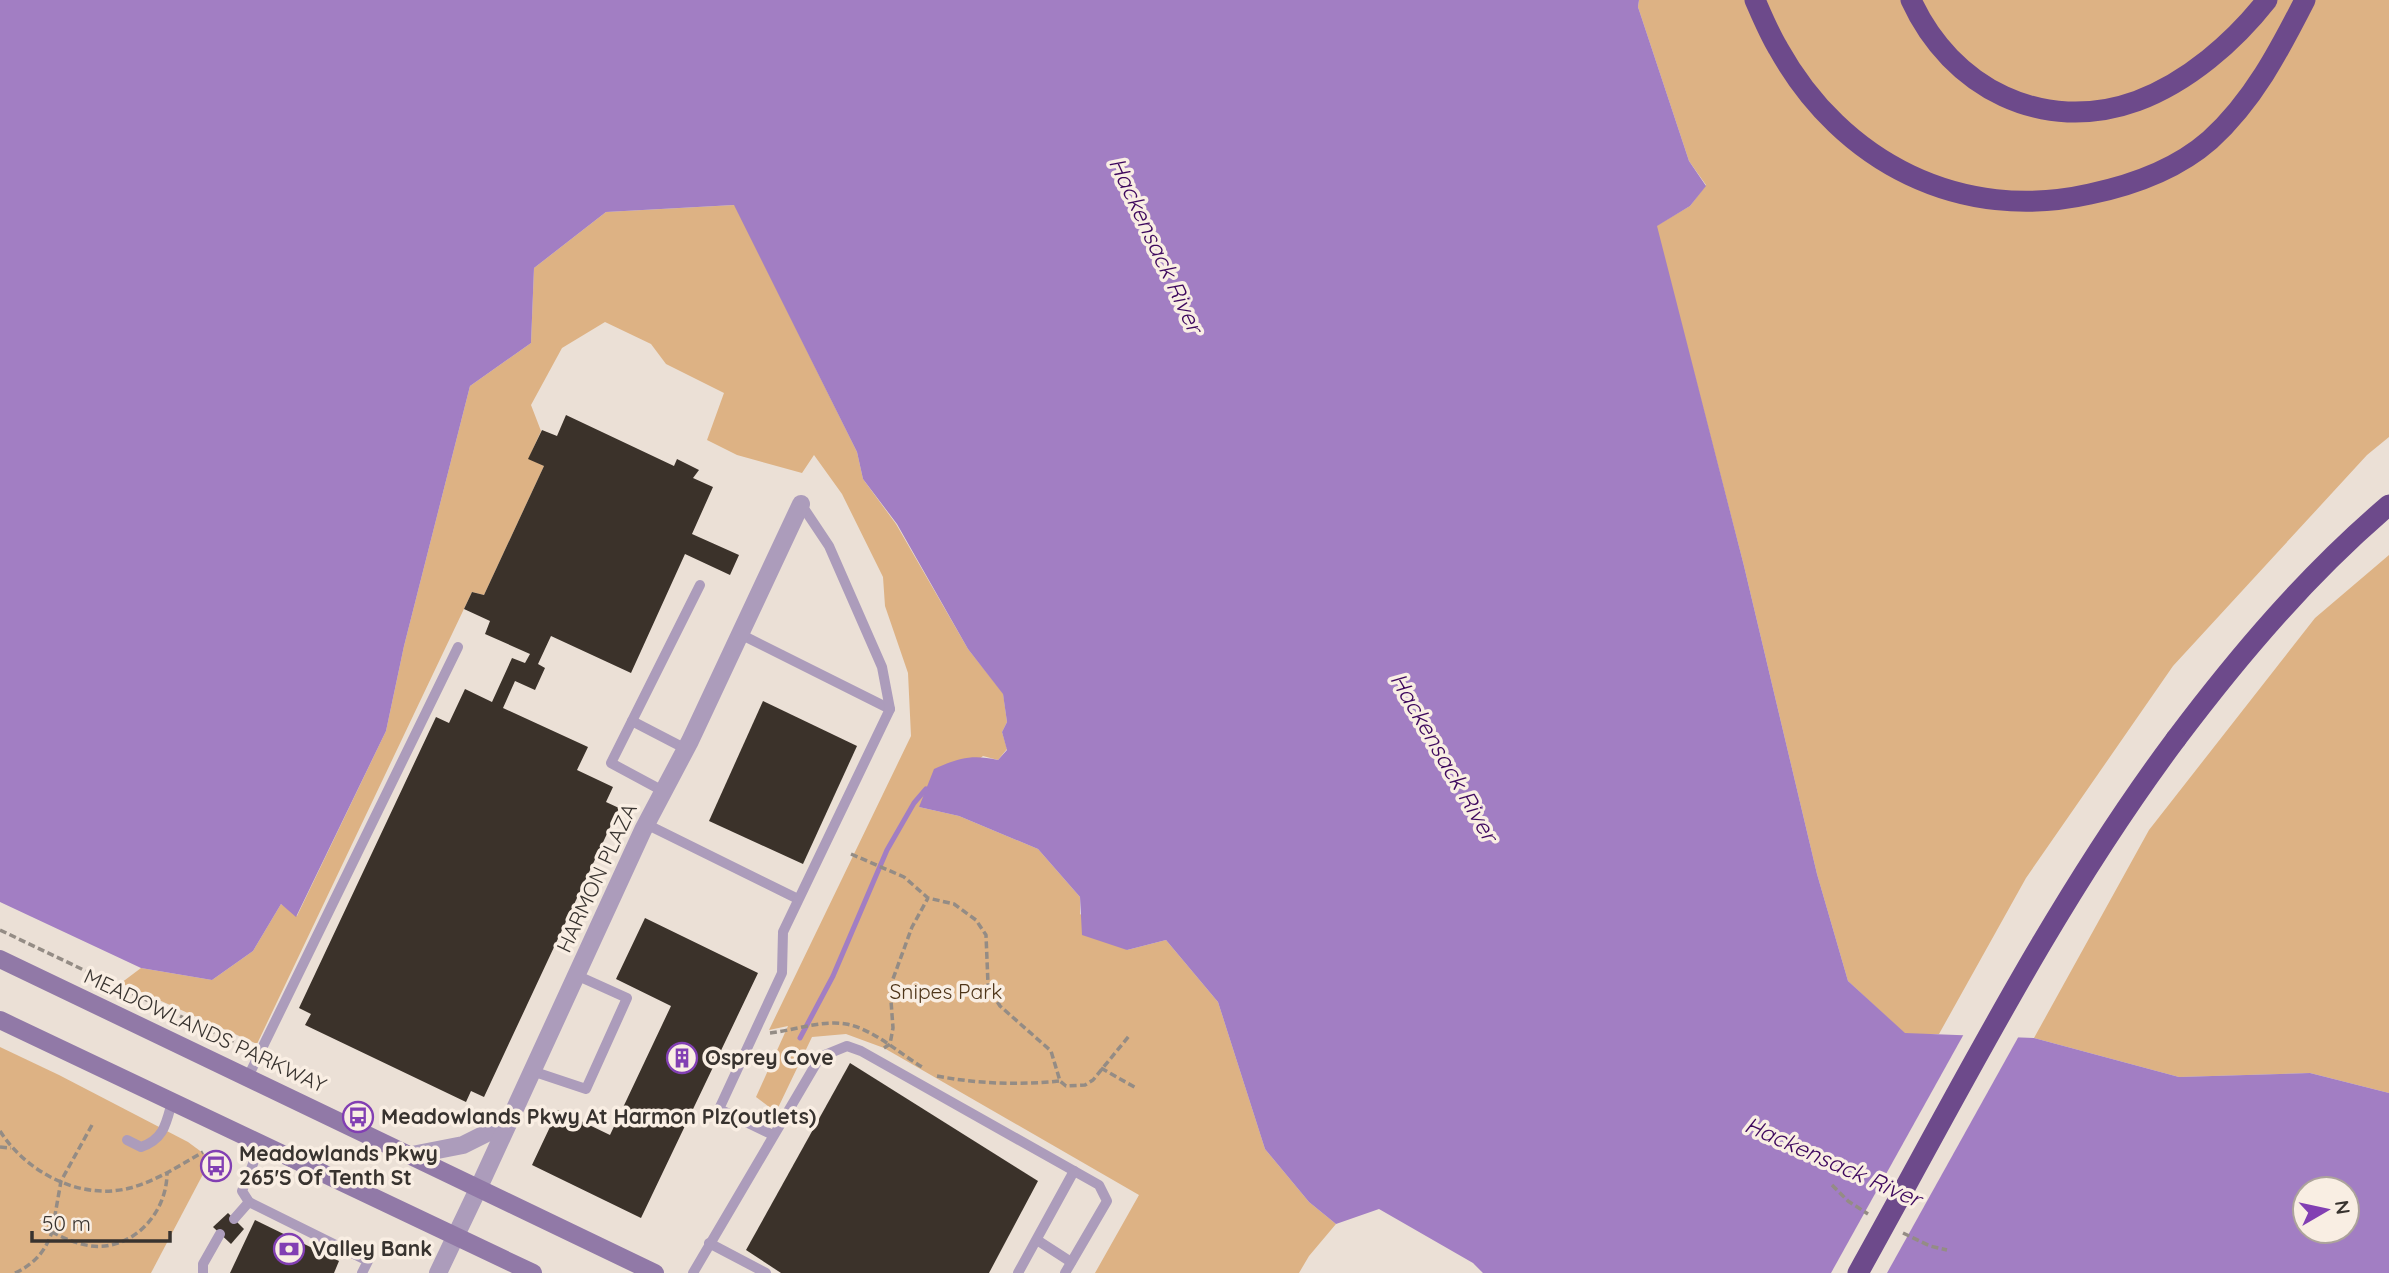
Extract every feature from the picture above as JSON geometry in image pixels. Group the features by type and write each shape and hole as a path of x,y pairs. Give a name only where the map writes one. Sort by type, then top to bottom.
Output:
{"highway":[{"path":"1755,0 1778,49 1810,95 1844,132 1886,165 1956,194 1997,201 2036,202 2084,196 2145,178 2179,162 2208,141 2252,93 2305,0"},
{"path":"1911,0 1924,27 1938,46 1976,81 2023,104 2074,112 2123,105 2164,88 2214,54 2267,0"},
{"path":"1858,1273 2066,901 2120,818 2176,739 2240,657 2284,606 2331,558 2389,505"}],"main road":[{"name":"MEADOWLANDS PARKWAY","path":"0,959 655,1273"},
{"path":"0,1020 533,1273"}],"street":[{"name":"HARMON PLAZA","path":"438,1273 646,824 686,749 801,504"},
{"path":"412,1155 463,1145 509,1122"}],"lane":[{"path":"774,1135 719,1109 782,973 783,932 890,709 877,654 829,546 801,504"},
{"path":"663,791 611,763 700,585"},
{"path":"740,634 890,709"},
{"path":"248,1077 458,647"},
{"path":"632,721 686,749"},
{"path":"646,824 799,899"},
{"path":"532,1071 586,1089 627,998 576,975"},
{"path":"693,1273 820,1057 829,1051 847,1046 861,1051 1099,1185 1107,1200 1068,1268 1037,1240"},
{"path":"127,1140 141,1147 155,1142 165,1127 172,1102"},
{"path":"261,1144 243,1191 249,1202 368,1261 362,1273"},
{"path":"1018,1273 1074,1171"},
{"path":"234,1219 249,1202"},
{"path":"204,1273 204,1264 220,1234"},
{"path":"709,1243 766,1273"}],"path":[{"path":"851,854 899,875 928,898 954,904 976,920 986,935 988,984 993,995 1000,1006 1051,1051 1060,1081 1066,1086 1085,1085 1093,1080 1129,1036"},
{"path":"884,1048 890,1044 892,1028 890,987 912,928 928,898"},
{"path":"0,930 247,1048"},
{"path":"784,1031 823,1024 844,1024 890,1044 900,1054 937,1076 967,1082 1010,1084 1060,1081"},
{"path":"1101,1068 1136,1088"},
{"path":"15,1273 30,1265 48,1245 61,1181 92,1125"},
{"path":"0,1131 10,1148 42,1174 85,1188 127,1189 167,1173 202,1152"},
{"path":"0,1147 10,1148"},
{"path":"52,1232 81,1244 109,1246 124,1241 137,1234 156,1214 167,1188 167,1173"}],"green space":[{"path":"1639,0 2389,0 2389,437 2367,455 2173,666 2026,878 1939,1034 1905,1034 1848,981 1817,874 1744,566 1656,226 1690,206 1706,185 1689,161 1638,7"},
{"name":"Snipes Park","path":"735,205 857,452 863,479 896,524 968,649 1003,693 1007,722 1002,732 1007,749 998,760 983,756 919,807 959,816 1038,849 1080,897 1080,914 1127,950 1166,940 1218,1002 1265,1149 1309,1202 1336,1224 1309,1256 1299,1273 1095,1273 1139,1195 884,1048 846,1034 812,1037 776,1112 756,1097 788,1026 769,1030 911,736 908,673 885,606 883,577 842,494 814,455 802,473 737,455 707,440 724,393 666,364 651,344 605,322 562,348 531,405 541,431 529,458 544,466 484,595 472,592 257,1044 121,983 141,968 212,980 253,951 281,904 297,916 386,731 404,646 470,386 531,343 534,268 606,212"},
{"path":"2389,555 2389,1093 2310,1073 2179,1077 2034,1038 2149,830 2315,618"},
{"path":"0,1047 188,1142 211,1159 151,1273 0,1273"}],"water":[{"name":"Hackensack River","path":"0,0 1639,0 1638,7 1689,161 1706,186 1690,206 1657,226 1744,566 1817,874 1848,981 1905,1033 2034,1038 2179,1077 2310,1073 2389,1093 2389,1273 1483,1273 1473,1263 1379,1209 1336,1224 1309,1202 1265,1149 1218,1002 1166,940 1127,950 1082,935 1080,897 1038,849 959,816 919,807 934,769 965,758 998,760 1007,750 1002,732 1007,722 1003,694 968,649 897,524 863,479 857,452 734,205 606,212 534,268 531,343 470,386 404,646 386,731 296,917 281,904 253,951 212,980 141,968 0,902"}],"pier":[{"path":"1965,1032 2020,1034 1887,1273 1831,1273"}],"building":[{"path":"566,415 674,466 677,459 699,470 693,478 713,487 692,534 739,555 730,575 685,554 631,673 551,636 538,664 545,668 535,690 515,681 503,708 588,747 577,770 613,787 606,802 619,808 484,1097 471,1091 466,1102 305,1025 311,1014 299,1008 436,717 449,723 465,689 492,702 512,658 525,663 530,654 485,634 490,621 464,609 472,592 484,595 544,466 528,459 542,430 557,436"},
{"path":"763,701 857,746 803,864 709,821"},
{"name":"Osprey Cove","path":"645,918 758,973 641,1218 532,1165 558,1110 610,1135 671,1006 616,979"},
{"path":"850,1063 1038,1181 989,1273 781,1273 746,1250"},
{"path":"355,1111 367,1117 364,1123 352,1117"},
{"path":"228,1213 244,1229 231,1244 213,1227"},
{"path":"255,1220 339,1261 334,1273 230,1273"}],"waterway":[{"path":"800,1038 833,976 887,850 914,803 926,789"}],"place":[{"name":"Osprey Cove","path":"682,1058"},
{"name":"Meadowlands Pkwy At Harmon Plz(outlets)","path":"358,1117"},
{"name":"Meadowlands Pkwy 265'S Of Tenth St","path":"216,1166"},
{"name":"Valley Bank","path":"289,1249"}]}
